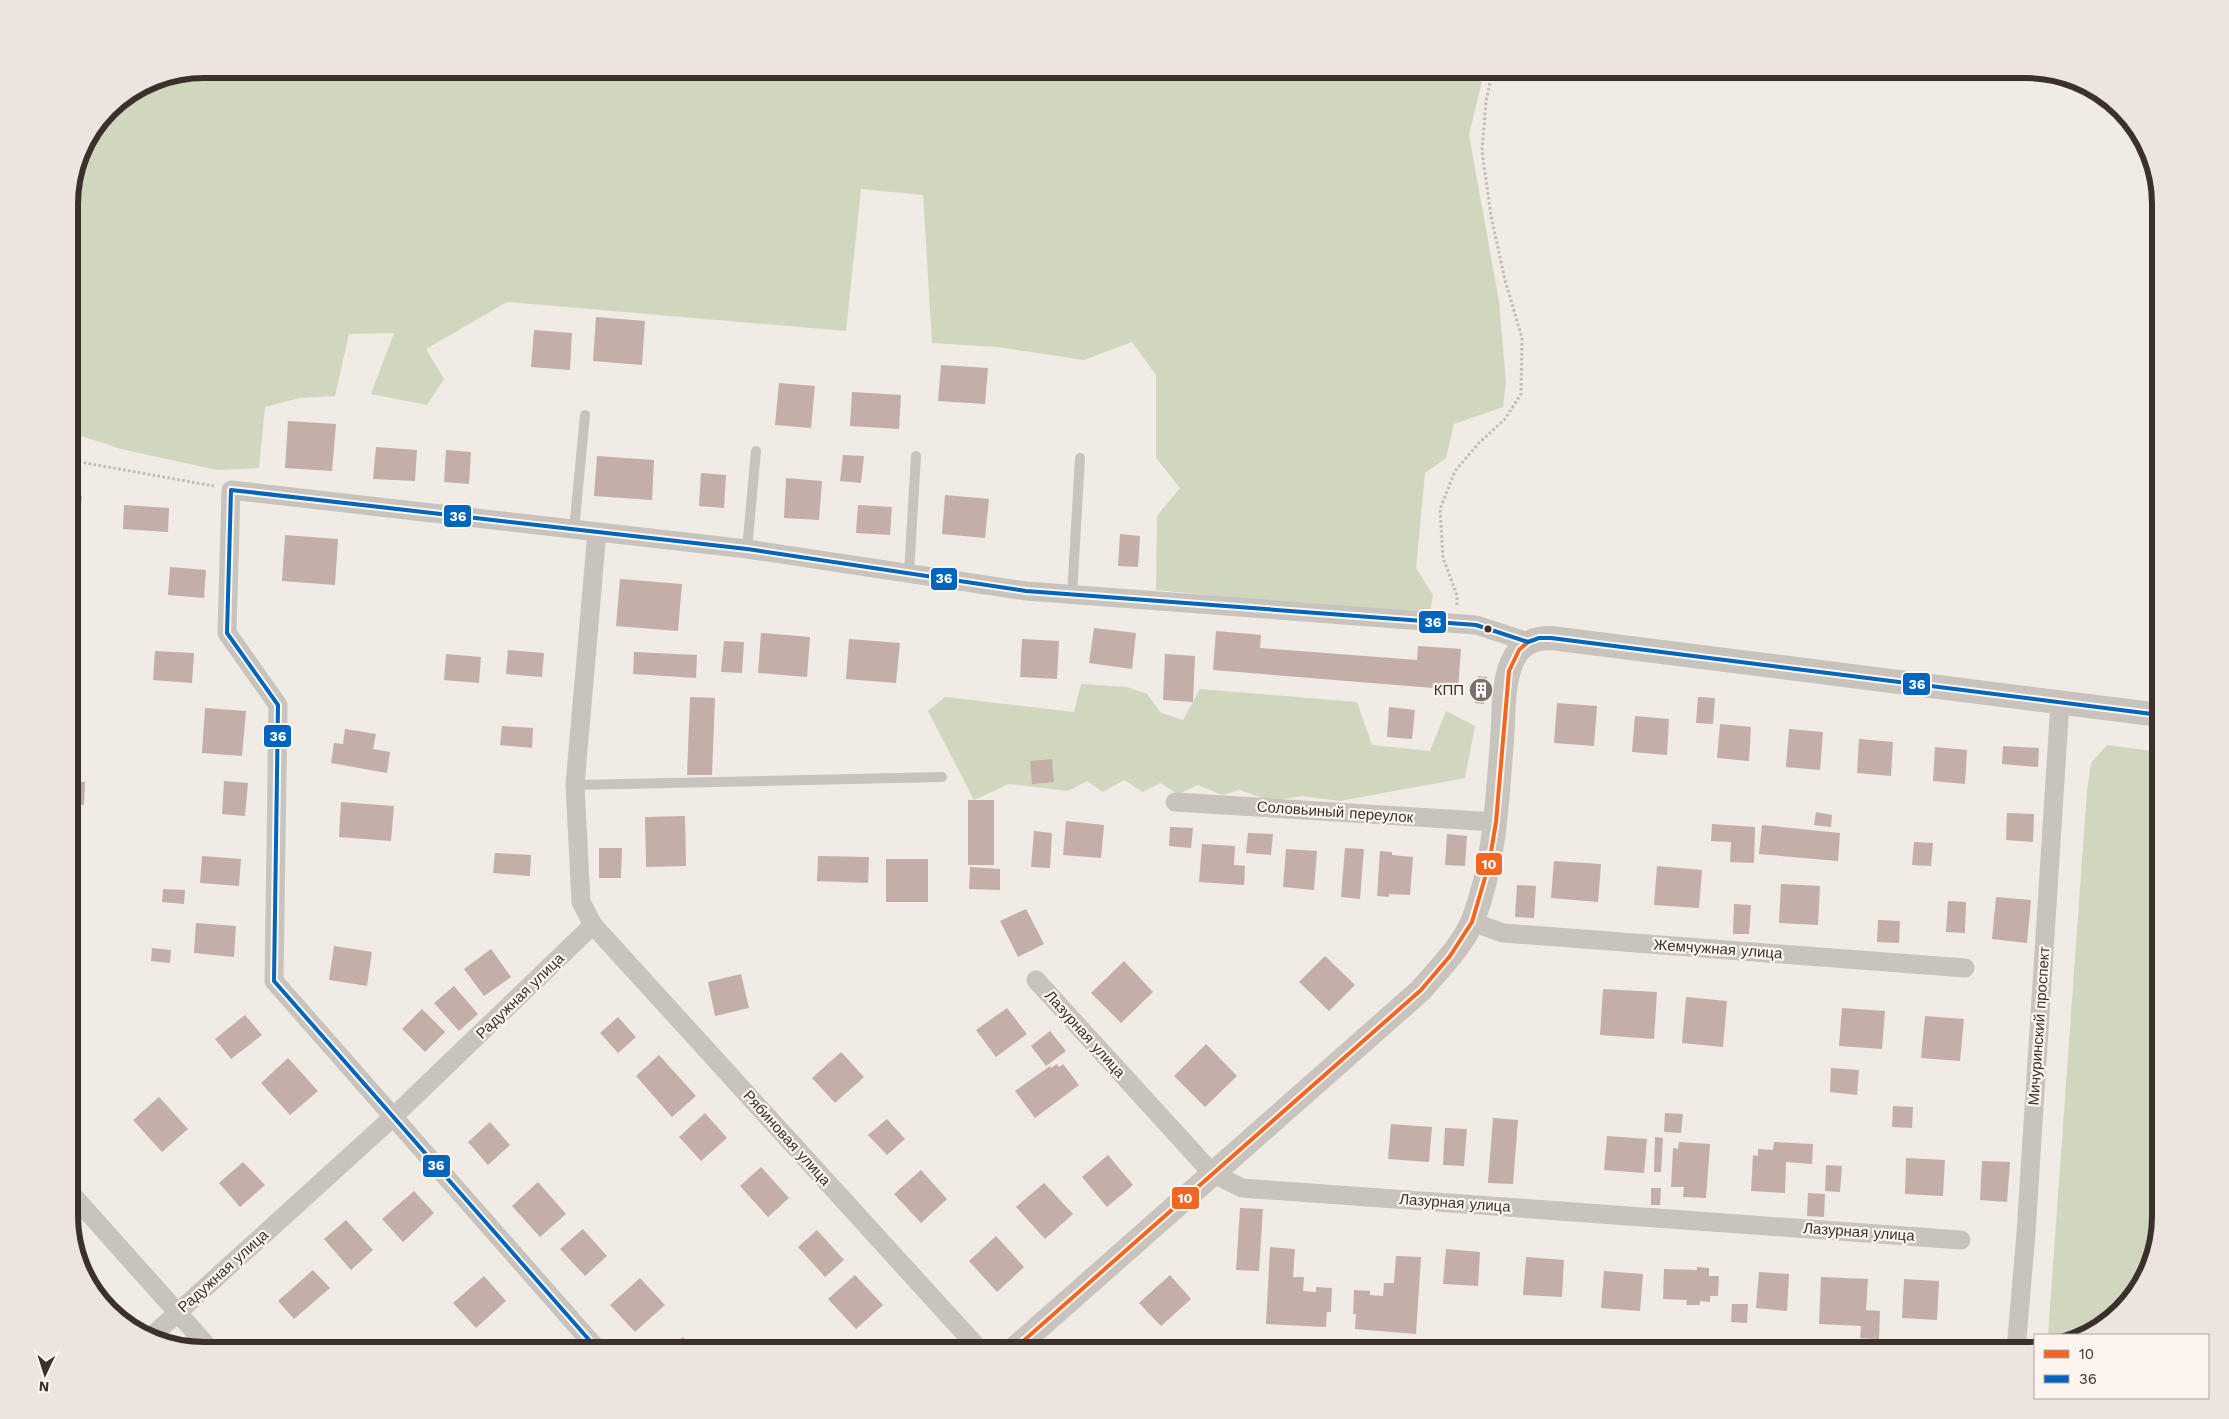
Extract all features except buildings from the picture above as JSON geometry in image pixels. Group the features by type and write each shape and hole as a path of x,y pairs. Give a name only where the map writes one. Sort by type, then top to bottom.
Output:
{"street":[{"path":"591,1342 392,1118 274,981 278,705 227,633 232,490 747,549 1026,591 1476,625 1528,642"},
{"path":"593,925 581,902 575,785 597,532"},
{"path":"1022,1342 1421,990 1450,956 1472,922 1489,864 1496,822 1506,684 1512,660 1528,642 1539,638 1551,638 2152,715"},
{"name":"Мичуринский проспект","path":"2017,1342 2026,1233 2060,702"},
{"name":"Соловьиный переулок","path":"1175,802 1496,822"},
{"name":"Жемчужная улица","path":"1472,922 1503,933 1965,968"},
{"name":"Радужная улица","path":"156,1332 392,1118 593,925"},
{"name":"Рябиновая улица","path":"593,925 973,1342"},
{"name":"Лазурная улица","path":"1036,980 1212,1173 1242,1188 1961,1240"},
{"path":"78,1201 204,1342"}],"lane":[{"path":"574,530 585,414"},
{"path":"747,549 756,451"},
{"path":"908,573 916,456"},
{"path":"1072,595 1080,458"},
{"path":"575,785 942,776"}],"path":[{"path":"1457,624 1457,595 1443,558 1440,509 1455,471 1479,443 1505,419 1522,394 1522,338 1501,262 1491,216 1482,151 1486,101 1491,77"},
{"path":"78,462 232,490"}],"green space":[{"path":"1483,77 1469,135 1499,301 1506,383 1503,407 1454,424 1446,458 1425,473 1416,568 1433,595 1429,617 1156,590 1157,516 1180,488 1156,458 1156,375 1132,342 1084,360 998,347 932,343 923,195 861,189 846,331 507,302 426,349 444,379 427,405 371,394 394,333 349,334 335,396 300,398 265,407 259,468 217,470 121,449 78,435 78,196 80,179 84,163 91,148 104,127 115,115 134,99 156,87 171,82 196,78"},
{"path":"1081,684 1127,687 1147,694 1161,713 1183,720 1200,689 1357,702 1372,745 1430,751 1446,711 1475,726 1465,778 1340,801 1302,796 1271,801 1240,790 1222,795 1198,785 1178,794 1160,783 1143,792 1124,780 1103,792 1087,781 1068,791 1009,784 974,800 928,711 945,697 1074,712"},
{"path":"2107,745 2152,751 2152,1215 2147,1248 2142,1263 2135,1278 2120,1298 2095,1320 2081,1328 2068,1334 2048,1334 2087,791 2091,763"}],"transit line":[{"name":"36","path":"591,1342 274,981 278,705 227,633 231,490 747,549 1026,591 1476,625 1528,642 1539,638 1551,638 2152,714"},
{"name":"10","path":"1022,1342 1421,990 1450,956 1472,922 1489,864 1496,822 1509,671 1519,650 1528,642"}],"place":[{"name":"КПП","path":"1481,690"}]}
